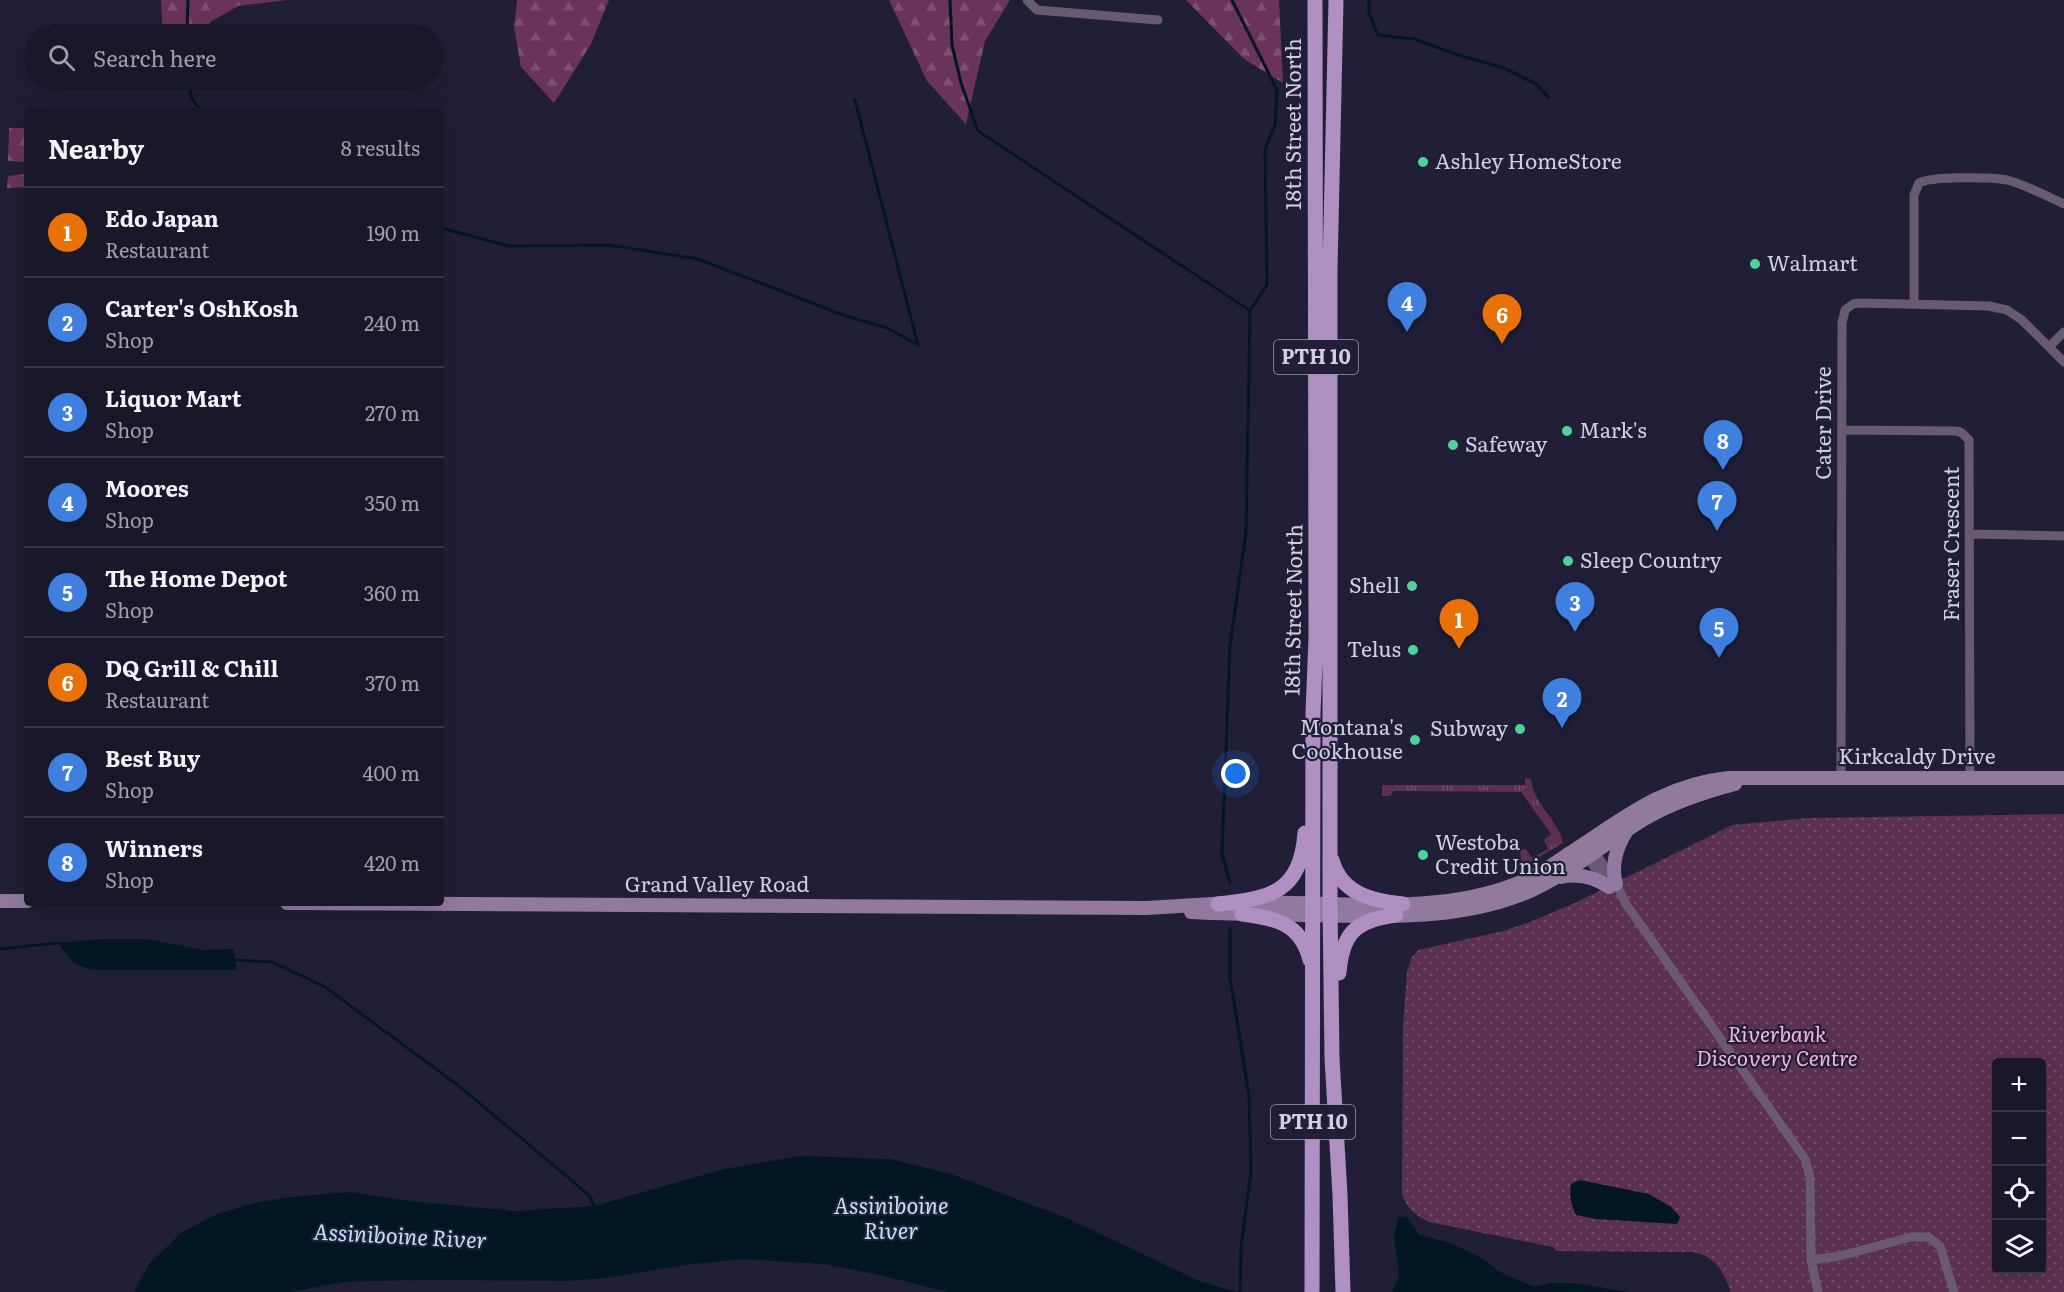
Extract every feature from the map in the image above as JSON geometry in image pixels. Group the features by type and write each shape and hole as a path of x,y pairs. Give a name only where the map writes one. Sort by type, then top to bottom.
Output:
{"main road":[{"name":"18th Street North","path":"1312,1292 1313,713 1316,638 1315,0"},
{"name":"18th Street North","path":"1336,0 1330,270 1330,909 1332,1044 1343,1292"},
{"path":"1218,904 1257,898 1275,892 1286,884 1297,870 1304,843 1306,760 1313,713"},
{"name":"Kirkcaldy Drive","path":"1330,909 1400,909 1442,914 1476,909 1509,899 1553,879 1647,802 1682,787 1721,778 2064,778"},
{"name":"Kirkcaldy Drive","path":"1400,909 1457,900 1509,887 1689,798 1739,783 1769,778"},
{"path":"1553,879 1570,875 1585,876 1613,886 1616,854 1626,831"},
{"path":"1330,839 1333,863 1349,888 1355,893 1400,909"},
{"path":"0,901 24,902"},
{"name":"Grand Valley Road","path":"444,904 1148,908 1242,914 1314,909"},
{"name":"Grand Valley Road","path":"1148,908 1218,904 1330,909"},
{"path":"1332,1044 1338,1006 1339,962 1345,942 1356,927 1362,923 1400,909"},
{"path":"1242,914 1277,920 1295,931 1309,954 1314,984"}],"street":[{"path":"1027,0 1037,10 1158,20"},
{"path":"1914,304 1914,195 1919,183 1930,178 2001,179 2064,204"},
{"name":"Cater Drive","path":"1841,778 1842,323 1845,310 1853,304 1860,303 1989,306 2007,310 2022,320 2064,362"},
{"path":"2050,346 2064,332"},
{"name":"Fraser Crescent","path":"1842,430 1957,431 1962,433 1970,445 1970,778"},
{"path":"1970,534 2064,536"},
{"path":"1587,850 1805,1159 1810,1177 1811,1260 1818,1292"},
{"path":"1811,1260 1840,1256 1911,1237 1928,1237 1940,1246 1954,1292"}],"green space":[{"path":"161,0 287,0 238,6 209,24 162,24"},
{"path":"517,0 609,0 591,44 554,103 521,67 514,27"},
{"path":"889,0 1010,0 985,41 966,124 927,81"},
{"path":"1186,0 1279,0 1283,83 1244,59"},
{"path":"9,128 24,128 24,162 8,161"},
{"path":"24,174 24,187 7,188 8,176"},
{"path":"1525,778 1531,779 1536,796 1556,826 1563,843 1522,867 1520,850 1526,849 1532,858 1548,849 1544,840 1551,834 1521,792 1394,791 1390,796 1382,796 1382,785 1525,785"},
{"name":"Riverbank Discovery Centre","path":"2064,814 2064,1292 1731,1292 1717,1265 1706,1256 1699,1254 1690,1252 1556,1251 1553,1247 1429,1222 1419,1217 1406,1203 1402,1193 1403,1025 1407,972 1412,957 1418,950 1503,931 1530,922 1577,902 1732,825 1808,818"}],"water":[{"path":"102,939 147,939 203,950 233,949 237,970 92,970 75,964 58,943"},
{"name":"Assiniboine River","path":"800,1156 890,1159 951,1174 1069,1219 1199,1281 1237,1292 949,1292 824,1264 744,1259 568,1281 416,1280 343,1282 290,1292 134,1292 149,1264 181,1233 217,1214 254,1203 350,1192 409,1201 514,1211 594,1206 724,1169"},
{"path":"1580,1180 1649,1194 1671,1207 1680,1217 1677,1224 1596,1219 1576,1215 1570,1189 1571,1184"},
{"path":"1399,1217 1408,1218 1419,1235 1451,1243 1482,1258 1500,1272 1534,1287 1550,1283 1571,1283 1629,1292 1392,1292 1399,1276 1394,1234"}],"waterway":[{"path":"187,24 188,0"},
{"path":"950,0 952,45 961,83 978,131 1249,310"},
{"path":"1230,882 1222,854 1230,646 1246,532 1250,310 1267,285 1265,149 1275,125 1277,90 1232,0"},
{"path":"1369,0 1369,13 1378,35 1415,39 1458,55 1504,68 1536,84 1549,98"},
{"path":"191,90 191,97 199,108"},
{"path":"444,229 509,246 609,245 698,259 846,316 887,328 918,345 855,100"},
{"path":"1230,929 1230,978 1249,1095 1251,1171 1241,1247 1240,1292"},
{"path":"0,949 58,943"},
{"path":"235,960 272,962 325,987 459,1086 589,1195 594,1206"}],"place":[{"name":"Ashley HomeStore","path":"1423,162"},
{"name":"Walmart","path":"1755,264"},
{"name":"Moores","path":"1407,332"},
{"name":"DQ Grill & Chill","path":"1502,344"},
{"name":"Mark's","path":"1567,431"},
{"name":"Safeway","path":"1453,445"},
{"name":"Winners","path":"1723,470"},
{"name":"Best Buy","path":"1717,531"},
{"name":"Sleep Country","path":"1568,561"},
{"name":"Shell","path":"1412,586"},
{"name":"Liquor Mart","path":"1575,632"},
{"name":"Edo Japan","path":"1459,649"},
{"name":"Telus","path":"1413,650"},
{"name":"The Home Depot","path":"1719,658"},
{"name":"Carter's OshKosh","path":"1562,728"},
{"name":"Subway","path":"1520,729"},
{"name":"Montana's Cookhouse","path":"1415,740"},
{"name":"Westoba Credit Union","path":"1423,855"}]}
